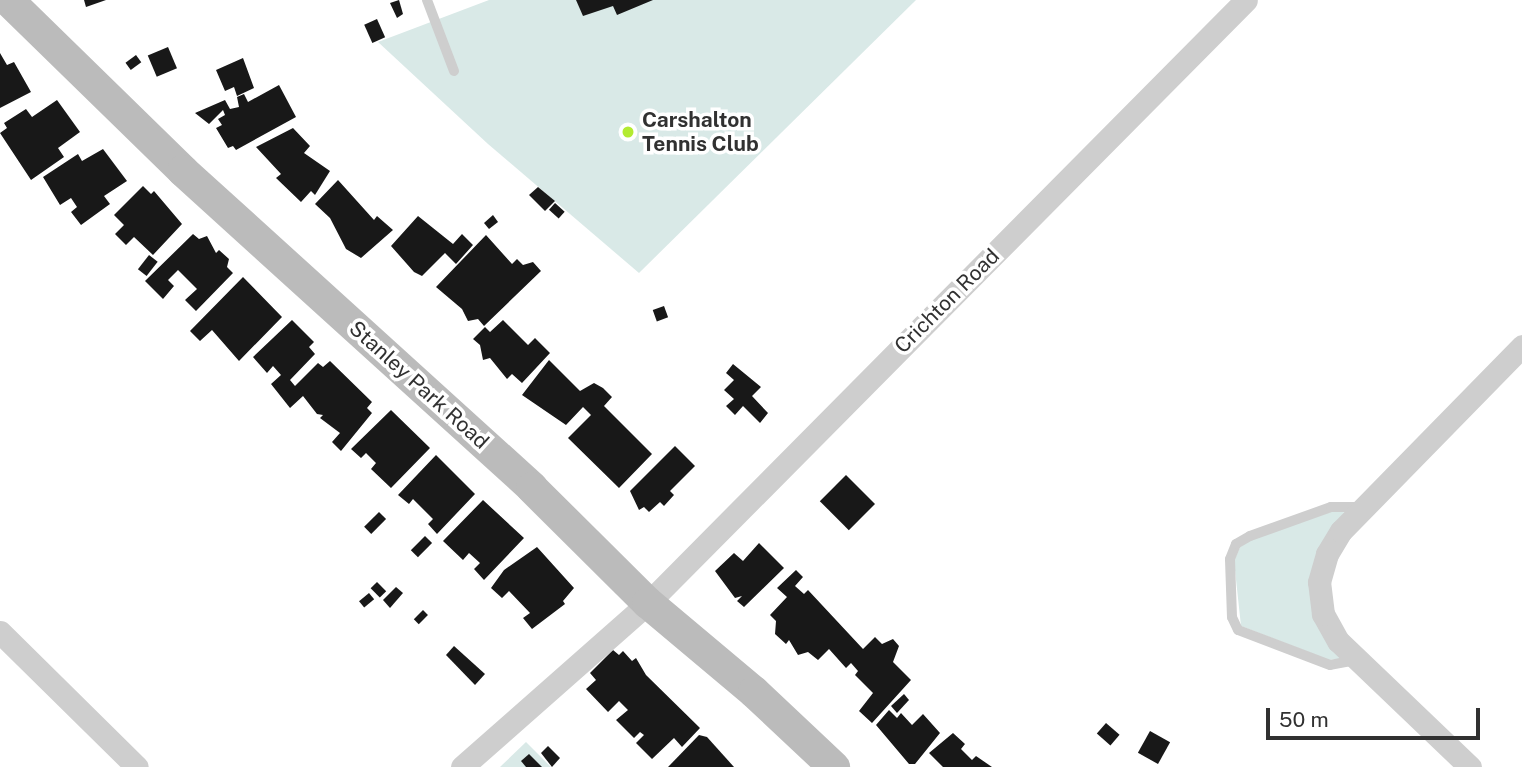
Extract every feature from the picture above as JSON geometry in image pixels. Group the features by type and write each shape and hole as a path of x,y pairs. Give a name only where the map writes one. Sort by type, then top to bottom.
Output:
{"street":[{"name":"Stanley Park Road","path":"8,0 183,171 532,488 648,603 754,692 834,767"},
{"name":"Crichton Road","path":"462,767 648,603 1246,0"},
{"path":"1471,767 1356,660 1322,614 1318,582 1327,554 1362,507 1522,346"},
{"path":"0,632 137,767"}],"lane":[{"path":"427,0 454,71"},
{"path":"1356,660 1330,665 1238,630 1232,617 1230,559 1236,544 1250,536 1331,508 1362,507"}],"shaded area":[{"name":"Carshalton Tennis Club","path":"489,0 916,0 639,273 488,144 378,42"},
{"path":"1333,511 1351,513 1314,579 1348,658 1329,660 1241,626 1234,561 1240,547 1251,539"},
{"path":"526,742 551,767 500,767"}],"building":[{"path":"84,0 106,0 86,7"},
{"path":"399,0 403,14 397,18 390,3"},
{"path":"576,0 653,0 617,15 613,6 583,16"},
{"path":"377,19 385,37 372,43 364,25"},
{"path":"168,47 177,68 157,77 148,56"},
{"path":"0,53 7,65 14,62 31,92 0,108"},
{"path":"136,55 141,62 131,70 125,63"},
{"path":"243,58 254,88 237,96 234,87 225,91 216,70"},
{"path":"279,85 296,117 236,150 233,146 228,148 216,128 222,125 218,119 225,115 223,110 209,124 195,113 225,100 230,109 239,107 237,97 244,94 248,102"},
{"path":"57,100 80,132 58,148 64,157 31,180 0,133 7,128 4,123 26,109 32,117"},
{"path":"293,128 310,146 304,153 330,171 315,195 311,191 301,202 276,178 281,174 256,147"},
{"path":"103,149 127,181 104,196 110,204 81,225 71,212 77,207 71,198 60,205 43,177 78,154 82,161"},
{"path":"338,180 374,220 377,216 393,230 361,258 346,249 330,218 315,204"},
{"path":"143,186 151,194 154,191 182,224 153,255 134,237 126,245 115,234 124,225 114,215"},
{"path":"538,187 555,201 545,211 529,195"},
{"path":"555,203 565,212 559,218 549,210"},
{"path":"493,215 498,222 489,229 484,223"},
{"path":"418,216 453,244 462,234 473,245 456,264 445,253 422,276 414,272 391,246"},
{"path":"193,234 199,239 207,236 216,253 219,250 229,259 227,267 233,273 196,311 185,300 197,289 178,270 168,280 174,286 163,299 145,281"},
{"path":"486,235 512,264 517,259 523,265 533,262 541,271 484,326 478,319 468,321 462,309 436,287"},
{"path":"149,255 158,262 147,276 138,269"},
{"path":"243,277 282,317 239,361 212,330 200,341 190,331"},
{"path":"664,306 668,317 657,321 653,310"},
{"path":"292,320 314,342 309,347 315,354 290,380 295,386 318,363 323,367 330,361 372,402 367,408 372,413 341,451 332,442 340,433 320,418 323,415 317,414 303,396 290,408 271,384 281,375 273,366 267,373 253,357"},
{"path":"503,320 528,345 535,338 550,353 522,383 512,374 507,379 490,358 483,360 480,345 473,339 485,327 490,332"},
{"path":"549,360 580,391 594,383 603,388 612,397 604,406 652,454 619,488 568,438 591,415 583,407 566,425 522,395"},
{"path":"733,364 761,387 752,396 768,413 760,423 743,406 735,415 726,406 734,399 724,390 734,380 726,373"},
{"path":"391,410 430,448 391,488 371,469 376,463 366,453 361,458 351,449"},
{"path":"675,446 695,466 670,491 674,495 664,506 660,502 649,512 644,507 639,510 630,491"},
{"path":"436,455 475,494 437,534 428,524 433,519 413,499 409,504 398,495"},
{"path":"846,475 875,504 849,530 820,501"},
{"path":"483,500 524,538 484,580 474,569 480,563 469,553 463,560 443,541"},
{"path":"379,512 386,519 371,534 364,527"},
{"path":"425,536 432,543 418,557 411,550"},
{"path":"759,543 784,568 744,607 737,601 742,596 735,598 715,571 734,553 743,561"},
{"path":"537,547 574,588 563,601 565,604 532,629 523,618 530,613 509,591 502,598 491,588 504,570"},
{"path":"796,570 803,577 795,586 804,594 808,590 863,649 875,637 882,644 893,639 899,646 893,662 911,680 872,723 859,711 873,693 855,675 858,671 851,663 846,668 829,649 818,660 808,652 798,655 789,640 786,644 775,634 776,621 770,615 787,597 777,588"},
{"path":"377,582 386,591 380,598 371,588"},
{"path":"396,587 403,593 390,608 383,600"},
{"path":"369,593 374,599 364,607 359,601"},
{"path":"423,610 428,615 419,624 414,619"},
{"path":"454,646 485,674 475,685 446,655"},
{"path":"613,650 619,655 623,651 632,661 636,658 646,675 700,728 682,747 674,738 652,759 636,743 644,735 640,732 634,738 616,720 628,710 619,701 608,712 586,689 596,680 590,673"},
{"path":"904,694 909,700 897,713 891,706"},
{"path":"889,710 897,718 901,713 912,725 923,714 940,733 915,764 909,764 876,725"},
{"path":"1106,723 1120,735 1110,745 1097,734"},
{"path":"1150,731 1170,742 1158,764 1138,753"},
{"path":"953,733 965,744 961,749 972,760 976,756 992,767 943,767 929,753"},
{"path":"699,735 707,737 734,767 668,767"},
{"path":"548,746 560,758 552,767 541,753"},
{"path":"529,754 542,767 526,767 521,761"}],"place":[{"name":"Carshalton Tennis Club","path":"628,132"}]}
